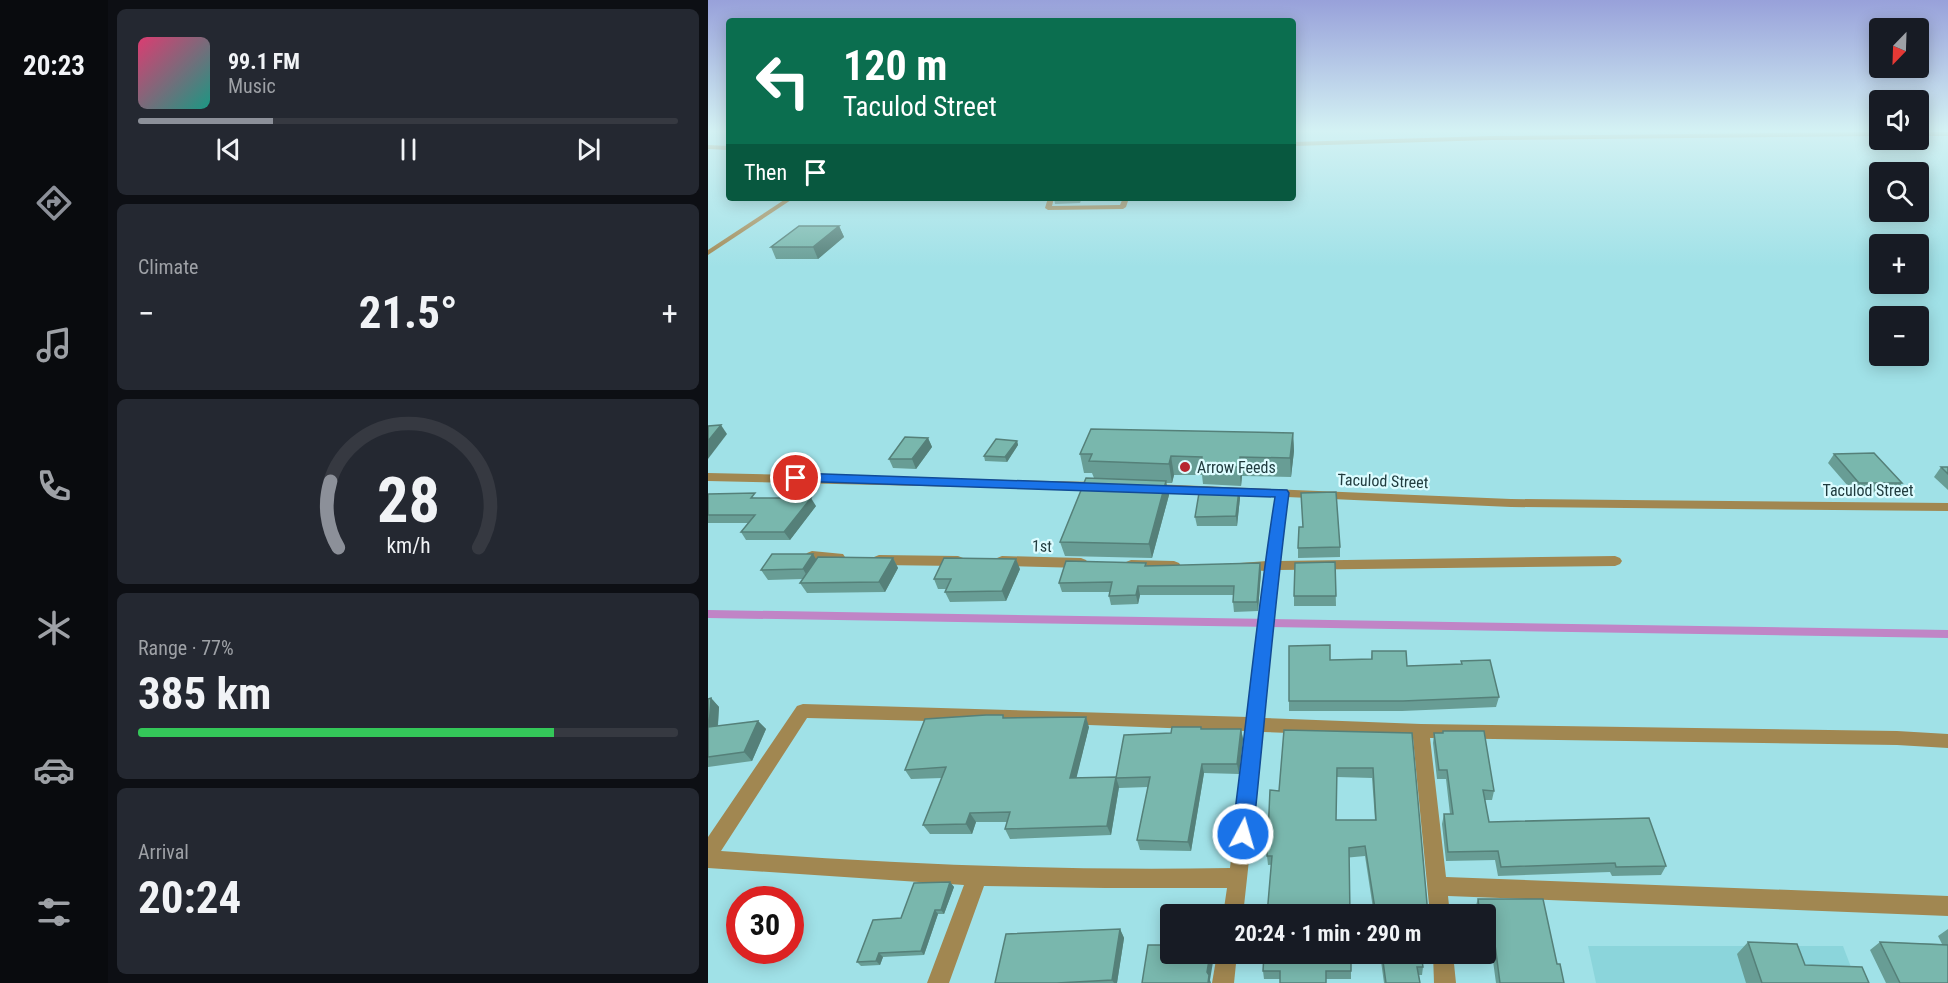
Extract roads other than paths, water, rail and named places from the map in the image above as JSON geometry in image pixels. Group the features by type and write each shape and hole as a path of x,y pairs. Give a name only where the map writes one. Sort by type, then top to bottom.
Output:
{"street":[{"path":"708,253 786,201"},
{"path":"1050,201 1048,208 1123,207 1125,201"},
{"path":"708,477 1109,487"},
{"name":"Taculod Street","path":"1144,488 1523,503 1948,507"},
{"path":"1234,904 1282,493"},
{"path":"812,556 847,558"},
{"path":"870,559 967,561"},
{"name":"1st","path":"988,561 1092,564"},
{"path":"1227,566 1615,561"},
{"path":"1115,564 1183,566"},
{"path":"708,853 803,711 1089,718 1421,731 1898,738 1948,741"},
{"path":"1421,731 1440,904"},
{"path":"708,859 850,871 977,877 1238,878"},
{"path":"938,983 977,877"},
{"path":"1439,886 1948,906"},
{"path":"1223,983 1226,964"},
{"path":"1444,964 1445,983"}],"waterway":[{"path":"708,614 1948,634"}],"place":[{"name":"Arrow Feeds","path":"1185,467"}]}
